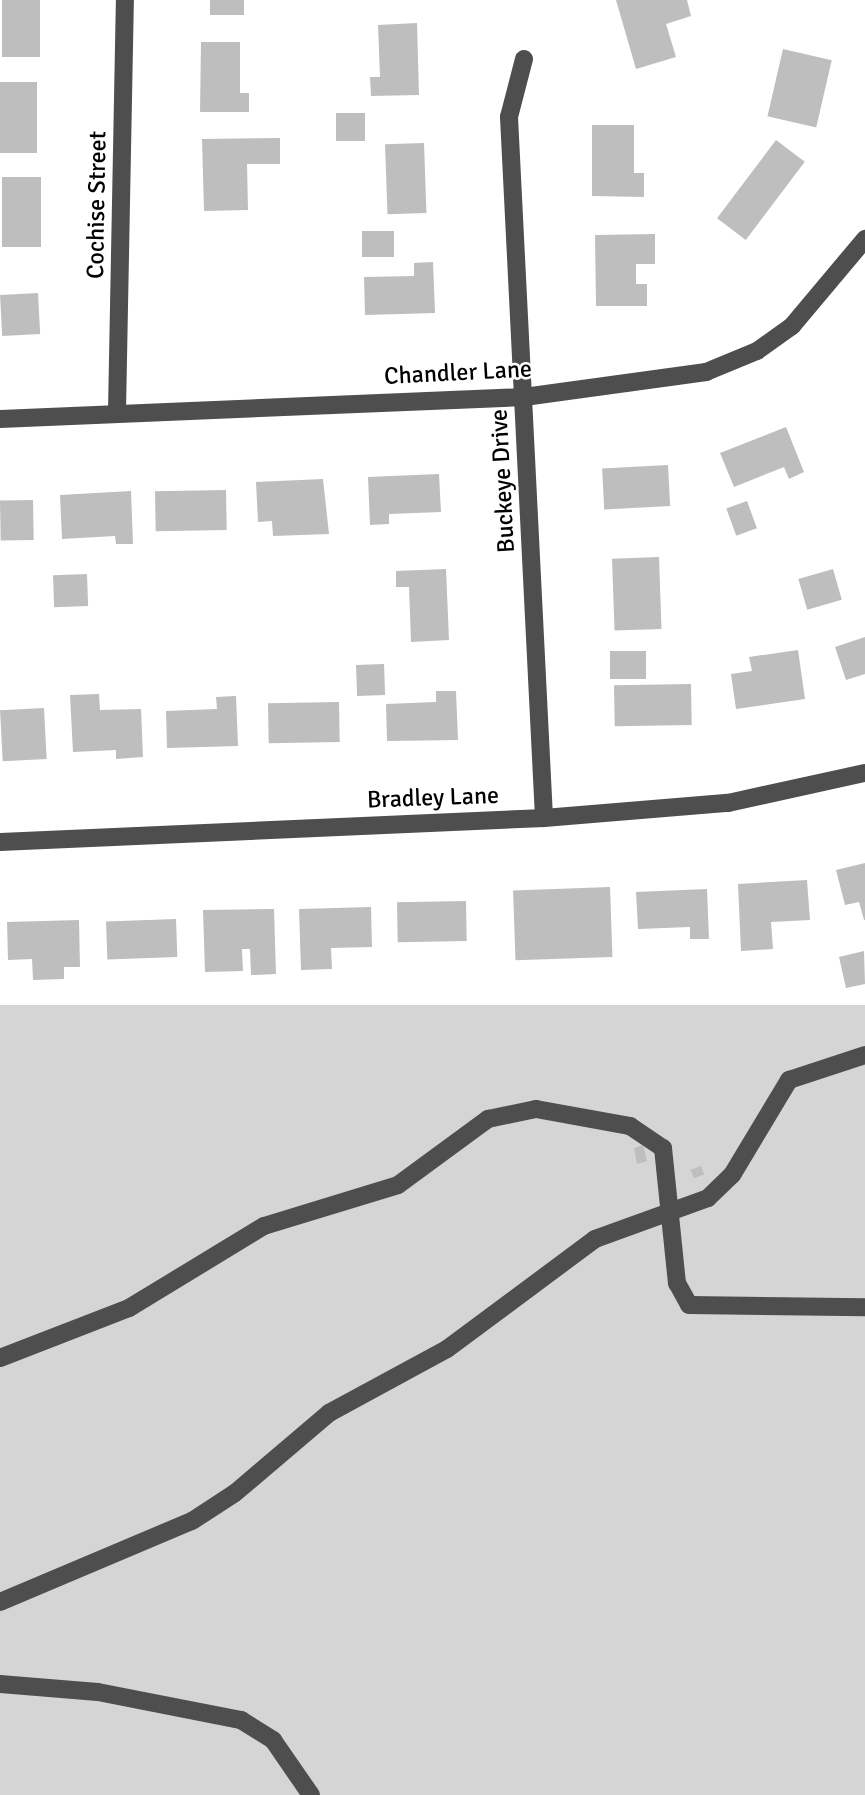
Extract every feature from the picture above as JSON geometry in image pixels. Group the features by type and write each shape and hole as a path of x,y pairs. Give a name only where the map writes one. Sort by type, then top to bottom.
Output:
{"street":[{"name":"Cochise Street","path":"117,411 125,0"},
{"name":"Buckeye Drive","path":"524,59 509,117 544,818"},
{"name":"Chandler Lane","path":"0,419 117,411 524,397 706,372 757,351 792,326 865,239"},
{"name":"Bradley Lane","path":"0,842 544,818 727,803 865,773"},
{"path":"0,1602 192,1521 235,1493 329,1413 447,1349 595,1239 671,1211 724,1185 789,1080 865,1055"},
{"path":"0,1358 129,1308 264,1226 398,1185 479,1124 509,1112 571,1112 645,1132 668,1160 677,1283 689,1305 865,1307"},
{"path":"0,1684 98,1692 241,1720 273,1740 312,1795"}],"shaded area":[{"path":"0,1005 865,1005 865,1795 0,1795"}],"building":[{"path":"2,0 40,0 40,57 2,57"},
{"path":"210,0 244,0 244,15 210,15"},
{"path":"616,0 687,0 691,16 666,24 676,57 636,69"},
{"path":"417,23 419,95 371,96 370,77 380,77 378,25"},
{"path":"201,42 240,42 240,93 249,93 249,112 200,112"},
{"path":"783,49 832,60 816,127 767,116"},
{"path":"0,82 37,82 37,153 0,153"},
{"path":"336,113 365,113 365,141 336,141"},
{"path":"592,125 634,125 634,173 644,173 644,197 592,196"},
{"path":"280,138 280,164 247,164 248,210 204,211 202,139"},
{"path":"776,140 805,162 746,240 717,218"},
{"path":"424,143 426,213 387,214 385,144"},
{"path":"2,177 41,177 41,247 2,247"},
{"path":"362,231 394,231 394,257 362,257"},
{"path":"655,234 655,264 636,264 636,284 647,284 647,306 596,306 595,235"},
{"path":"433,262 435,313 365,315 364,277 414,276 414,263"},
{"path":"38,293 40,334 2,336 0,295"},
{"path":"786,427 804,472 789,479 784,467 734,487 720,453"},
{"path":"668,465 670,506 604,509 602,468"},
{"path":"439,474 441,512 389,514 389,524 370,525 368,477"},
{"path":"323,479 329,534 273,536 272,521 258,522 256,482"},
{"path":"226,490 227,530 156,531 155,491"},
{"path":"131,491 133,544 116,544 115,536 62,539 60,495"},
{"path":"33,500 34,540 1,541 0,501"},
{"path":"747,501 757,528 736,536 726,509"},
{"path":"659,557 662,629 615,631 612,559"},
{"path":"446,569 449,640 411,642 409,587 396,587 396,571"},
{"path":"833,569 842,600 807,610 798,579"},
{"path":"87,574 88,606 54,607 53,575"},
{"path":"865,637 865,674 846,680 835,647"},
{"path":"798,650 805,699 736,709 731,674 752,671 749,657"},
{"path":"610,651 646,651 646,679 610,679"},
{"path":"384,664 385,695 357,696 356,665"},
{"path":"691,684 692,725 615,726 614,685"},
{"path":"436,691 456,691 458,740 387,741 386,704 436,702"},
{"path":"99,694 100,710 141,709 143,757 116,759 116,750 73,752 70,695"},
{"path":"236,696 238,746 167,748 166,711 217,709 216,697"},
{"path":"339,702 340,742 269,743 268,703"},
{"path":"44,708 47,759 3,761 0,710"},
{"path":"865,863 864,920 859,902 845,905 836,870"},
{"path":"807,880 810,920 771,922 773,949 741,951 738,884"},
{"path":"610,887 612,957 516,960 513,890"},
{"path":"707,889 709,939 690,939 690,927 638,929 636,892"},
{"path":"466,901 467,941 398,942 397,902"},
{"path":"371,907 372,947 331,948 332,969 301,970 299,909"},
{"path":"274,909 276,974 251,975 250,949 242,949 243,971 205,972 203,910"},
{"path":"176,919 177,957 107,959 106,921"},
{"path":"79,920 80,967 64,967 64,979 33,980 32,959 8,960 7,922"},
{"path":"864,951 865,984 846,988 839,957"},
{"path":"643,1145 647,1161 637,1164 634,1148"},
{"path":"701,1166 704,1174 694,1178 691,1170"}]}
